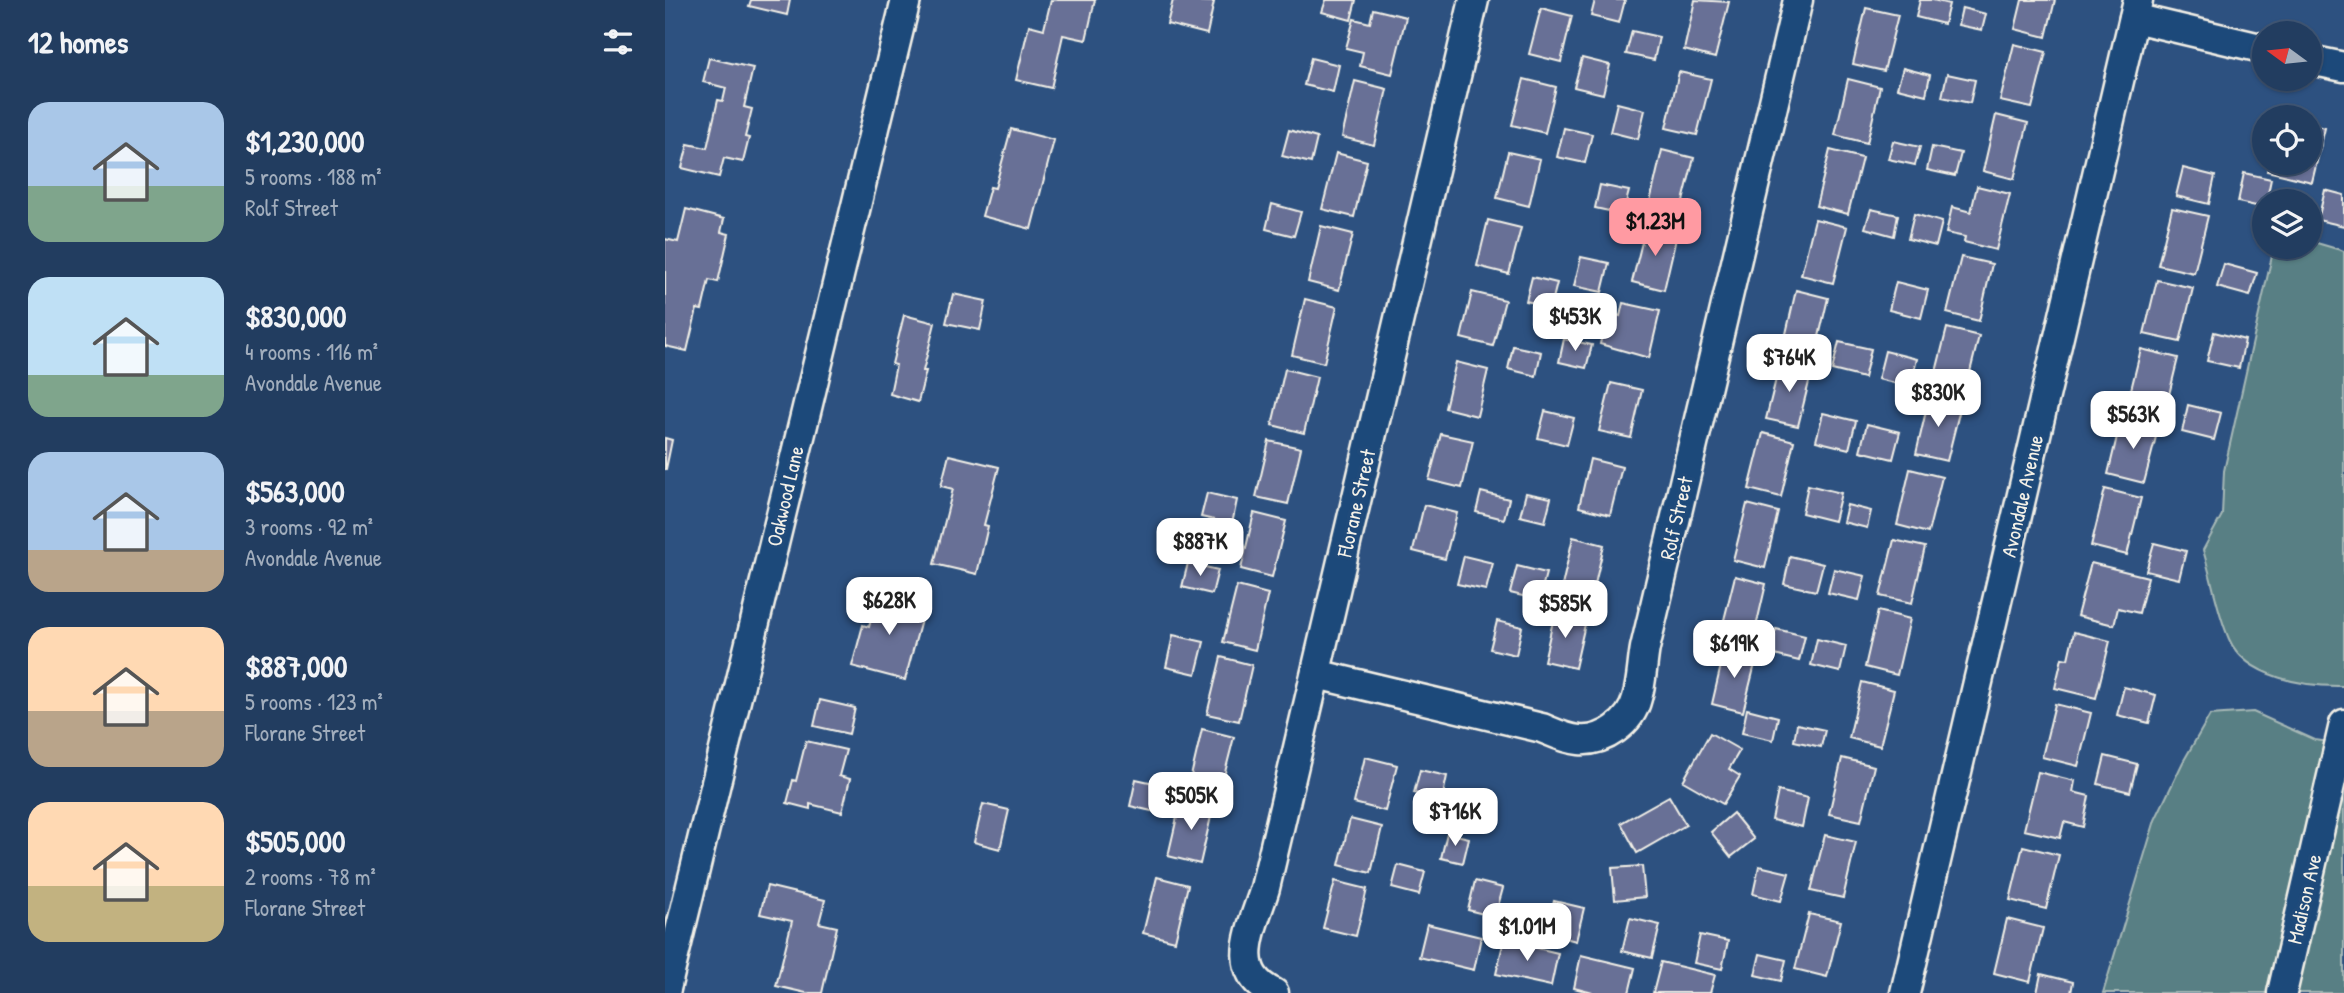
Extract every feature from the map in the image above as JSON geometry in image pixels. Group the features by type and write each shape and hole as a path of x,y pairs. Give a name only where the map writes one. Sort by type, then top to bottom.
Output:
{"street":[{"name":"Oakwood Lane","path":"665,993 906,0"},
{"name":"Florane Street","path":"1273,993 1256,983 1250,973 1246,961 1248,942 1265,888 1474,0"},
{"name":"Rolf Street","path":"1316,674 1542,728 1576,740 1588,740 1608,734 1631,712 1637,698 1645,648 1798,0"},
{"path":"2136,9 2252,45"},
{"name":"Avondale Avenue","path":"1905,993 2136,9"},
{"path":"2322,63 2344,68"},
{"name":"Madison Ave","path":"2282,993 2340,762 2344,724"}],"green space":[{"path":"2322,245 2344,251 2344,686 2313,685 2279,678 2249,663 2237,652 2229,639 2203,550 2222,515 2224,471 2271,259 2322,259"},
{"path":"2253,712 2315,740 2344,744 2344,993 2103,993 2155,820 2183,762 2210,715"}],"building":[{"path":"751,0 790,0 787,15 749,6"},
{"path":"1051,0 1095,0 1086,40 1063,35 1051,88 1016,80 1029,25 1044,29"},
{"path":"1173,0 1214,2 1207,34 1167,24"},
{"path":"1326,0 1356,0 1351,20 1322,12"},
{"path":"1595,0 1625,0 1619,23 1591,16"},
{"path":"1695,0 1729,2 1715,58 1684,50"},
{"path":"1920,0 1949,4 1944,24 1916,17"},
{"path":"2022,0 2055,0 2046,37 2015,29"},
{"path":"1541,8 1572,16 1561,62 1529,54"},
{"path":"1866,8 1898,15 1884,71 1853,64"},
{"path":"1962,8 1986,14 1982,30 1958,25"},
{"path":"1373,9 1406,17 1392,74 1360,66 1363,52 1346,48 1354,19 1370,23"},
{"path":"1632,31 1659,37 1654,60 1626,54"},
{"path":"2014,44 2046,52 2032,108 2000,101"},
{"path":"709,58 753,68 744,107 752,109 745,137 749,138 743,162 724,158 719,177 682,168 688,144 707,148 718,100 723,101 726,88 703,82"},
{"path":"1311,58 1339,65 1333,92 1304,85"},
{"path":"1582,58 1610,65 1603,94 1574,87"},
{"path":"1903,68 1930,75 1926,95 1897,88"},
{"path":"1679,72 1711,79 1697,135 1666,128"},
{"path":"1947,74 1975,80 1970,103 1942,97"},
{"path":"1524,79 1556,87 1545,133 1512,125"},
{"path":"1848,79 1880,87 1867,143 1835,135"},
{"path":"1355,81 1387,89 1374,145 1342,137"},
{"path":"1617,103 1645,110 1638,139 1610,132"},
{"path":"1996,115 2028,123 2014,179 1983,171"},
{"path":"1564,128 1592,134 1585,163 1557,157"},
{"path":"1011,129 1054,140 1031,229 982,216 990,187 995,188"},
{"path":"1289,130 1317,138 1311,163 1282,156"},
{"path":"1893,141 1920,147 1915,165 1888,159"},
{"path":"1932,147 1961,153 1955,176 1927,170"},
{"path":"1662,150 1694,158 1680,213 1649,206"},
{"path":"1830,150 1862,158 1848,214 1816,206"},
{"path":"1508,152 1540,159 1529,206 1497,198"},
{"path":"1336,153 1367,161 1354,217 1322,209"},
{"path":"2183,168 2215,176 2209,204 2176,196"},
{"path":"2244,173 2271,179 2269,189 2252,189 2252,205 2238,202"},
{"path":"2283,175 2314,175 2312,182"},
{"path":"1600,185 1629,191 1623,214 1595,208"},
{"path":"1977,186 2010,194 1996,250 1964,242 1965,237 1946,233 1952,207 1971,212"},
{"path":"2325,190 2344,195 2344,226 2322,221"},
{"path":"1272,204 1301,212 1294,236 1266,229"},
{"path":"2172,208 2208,216 2194,273 2158,265"},
{"path":"686,209 724,219 721,232 729,234 718,282 709,280 702,310 697,309 687,351 665,346 665,239 678,242"},
{"path":"1871,209 1898,215 1894,236 1865,228"},
{"path":"1914,214 1942,222 1936,246 1908,239"},
{"path":"1815,219 1847,227 1833,283 1801,275"},
{"path":"1488,220 1521,228 1509,274 1477,266"},
{"path":"1321,226 1353,234 1339,290 1308,282"},
{"path":"1646,226 1677,234 1664,290 1632,282"},
{"path":"1581,257 1609,263 1602,292 1574,286"},
{"path":"1961,257 1992,264 1979,321 1947,313"},
{"path":"2224,264 2257,273 2250,296 2217,287"},
{"path":"1532,277 1557,283 1551,307 1526,301"},
{"path":"2157,280 2193,288 2180,342 2144,334"},
{"path":"1896,282 1928,290 1921,318 1889,310"},
{"path":"1796,290 1828,298 1815,354 1783,347"},
{"path":"1472,292 1505,300 1493,346 1461,338"},
{"path":"953,294 986,301 980,330 946,323"},
{"path":"1305,299 1337,307 1324,363 1292,355"},
{"path":"1623,303 1660,311 1649,358 1600,344 1607,313 1620,316"},
{"path":"904,315 935,323 918,402 890,394 896,365 892,364"},
{"path":"1947,328 1979,336 1965,392 1933,384"},
{"path":"2214,332 2245,340 2239,368 2207,361"},
{"path":"1564,339 1592,345 1586,368 1559,362"},
{"path":"1839,342 1871,349 1864,378 1832,370"},
{"path":"1513,346 1541,352 1536,376 1508,369"},
{"path":"2141,349 2178,358 2164,415 2127,406"},
{"path":"1885,351 1917,359 1910,387 1878,379"},
{"path":"1456,362 1488,370 1477,416 1445,408"},
{"path":"1780,363 1812,370 1798,426 1766,419"},
{"path":"1285,369 1317,377 1304,433 1272,425"},
{"path":"1611,383 1642,390 1631,438 1599,431"},
{"path":"1929,398 1961,405 1947,461 1916,454"},
{"path":"2188,405 2221,413 2214,440 2182,432"},
{"path":"1545,411 1574,418 1567,445 1538,438"},
{"path":"1823,413 1856,421 1849,449 1816,441"},
{"path":"2121,420 2158,429 2144,483 2108,474"},
{"path":"1867,424 1900,432 1893,459 1860,451"},
{"path":"1763,433 1794,441 1781,497 1749,489"},
{"path":"1441,434 1473,441 1462,488 1429,480"},
{"path":"665,438 672,440 666,469 665,469"},
{"path":"1269,441 1301,448 1288,504 1256,497"},
{"path":"949,455 999,467 984,525 988,526 977,574 934,564 953,489 941,486"},
{"path":"1590,459 1622,467 1610,515 1579,507"},
{"path":"1910,469 1942,477 1928,533 1897,525"},
{"path":"1808,485 1841,493 1834,521 1802,513"},
{"path":"2105,489 2141,498 2127,555 2091,546"},
{"path":"1481,492 1509,499 1504,519 1476,512"},
{"path":"1207,493 1237,500 1232,524 1201,517"},
{"path":"1526,493 1551,498 1545,522 1520,516"},
{"path":"1747,504 1778,512 1765,568 1733,560"},
{"path":"1424,505 1457,513 1445,559 1413,551"},
{"path":"1847,505 1871,511 1867,528 1843,522"},
{"path":"1254,513 1286,521 1272,577 1241,569"},
{"path":"1573,537 1604,545 1593,593 1562,586"},
{"path":"1894,540 1925,547 1912,603 1880,596"},
{"path":"2154,543 2186,551 2179,579 2146,571"},
{"path":"1464,556 1493,563 1486,590 1457,584"},
{"path":"1790,556 1823,564 1816,591 1784,584"},
{"path":"1188,563 1218,570 1212,594 1182,587"},
{"path":"2091,563 2148,577 2139,613 2118,608 2114,625 2077,616"},
{"path":"1517,566 1546,573 1539,600 1510,593"},
{"path":"1834,569 1865,576 1859,600 1828,593"},
{"path":"1735,576 1766,584 1753,640 1721,632"},
{"path":"1237,586 1268,594 1255,650 1223,642"},
{"path":"878,594 925,605 905,680 852,666 863,625 869,627"},
{"path":"1878,611 1910,619 1897,675 1865,667"},
{"path":"1555,612 1586,620 1575,668 1544,661"},
{"path":"1497,621 1522,627 1516,655 1490,649"},
{"path":"1776,629 1805,636 1799,661 1770,654"},
{"path":"2074,632 2110,641 2096,698 2055,688 2062,658 2068,659"},
{"path":"1173,635 1204,642 1196,674 1166,667"},
{"path":"1817,639 1846,646 1840,672 1811,665"},
{"path":"1725,648 1757,656 1743,712 1712,704"},
{"path":"1221,657 1252,665 1239,721 1207,714"},
{"path":"1862,682 1894,690 1880,746 1849,738"},
{"path":"2124,687 2156,695 2149,723 2117,715"},
{"path":"820,700 855,708 849,734 814,726"},
{"path":"2055,704 2091,713 2078,766 2042,757"},
{"path":"1747,709 1778,717 1773,740 1742,733"},
{"path":"1797,724 1825,730 1821,747 1794,741"},
{"path":"1202,729 1234,737 1220,792 1189,785"},
{"path":"1710,733 1740,750 1729,769 1740,776 1723,804 1683,781"},
{"path":"806,741 846,750 839,776 850,779 842,812 810,804 810,809 787,803 793,780 796,781"},
{"path":"2105,756 2137,764 2130,792 2098,784"},
{"path":"1365,757 1397,765 1385,811 1354,803"},
{"path":"1842,758 1874,766 1861,821 1829,814"},
{"path":"1420,770 1447,776 1442,800 1414,793"},
{"path":"2038,772 2075,781 2073,792 2089,796 2083,827 2064,822 2060,838 2024,830"},
{"path":"1136,779 1163,785 1156,812 1130,806"},
{"path":"1778,791 1808,798 1802,827 1772,820"},
{"path":"1669,796 1686,825 1637,853 1621,823"},
{"path":"1181,800 1213,808 1200,864 1168,856"},
{"path":"983,804 1009,810 1000,849 974,842"},
{"path":"1733,813 1754,839 1731,857 1711,832"},
{"path":"1350,819 1382,827 1371,873 1339,865"},
{"path":"1447,833 1469,838 1463,863 1441,858"},
{"path":"1825,835 1856,842 1843,898 1811,891"},
{"path":"2023,846 2059,855 2046,909 2010,900"},
{"path":"1398,865 1425,872 1419,895 1392,888"},
{"path":"1642,866 1645,897 1615,900 1612,868"},
{"path":"1759,866 1789,873 1781,901 1753,894"},
{"path":"1157,877 1188,885 1175,941 1143,933"},
{"path":"1335,881 1367,889 1356,936 1323,928"},
{"path":"1475,881 1503,888 1495,917 1468,910"},
{"path":"767,886 825,900 819,923 837,927 822,993 806,993 776,986 792,921 760,914"},
{"path":"1554,901 1584,908 1576,941 1546,933"},
{"path":"1809,914 1841,921 1827,977 1795,969"},
{"path":"1630,918 1660,925 1652,958 1622,951"},
{"path":"2007,919 2043,928 2030,982 1994,973"},
{"path":"1427,924 1481,937 1474,970 1419,957"},
{"path":"1700,935 1728,941 1722,969 1694,963"},
{"path":"1504,940 1558,953 1551,986 1496,974"},
{"path":"1760,954 1786,960 1781,981 1755,975"},
{"path":"1581,955 1635,968 1629,993 1593,993 1574,988"},
{"path":"1661,962 1715,975 1710,993 1653,993"},
{"path":"2041,974 2073,982 2071,993 2037,993"}]}
